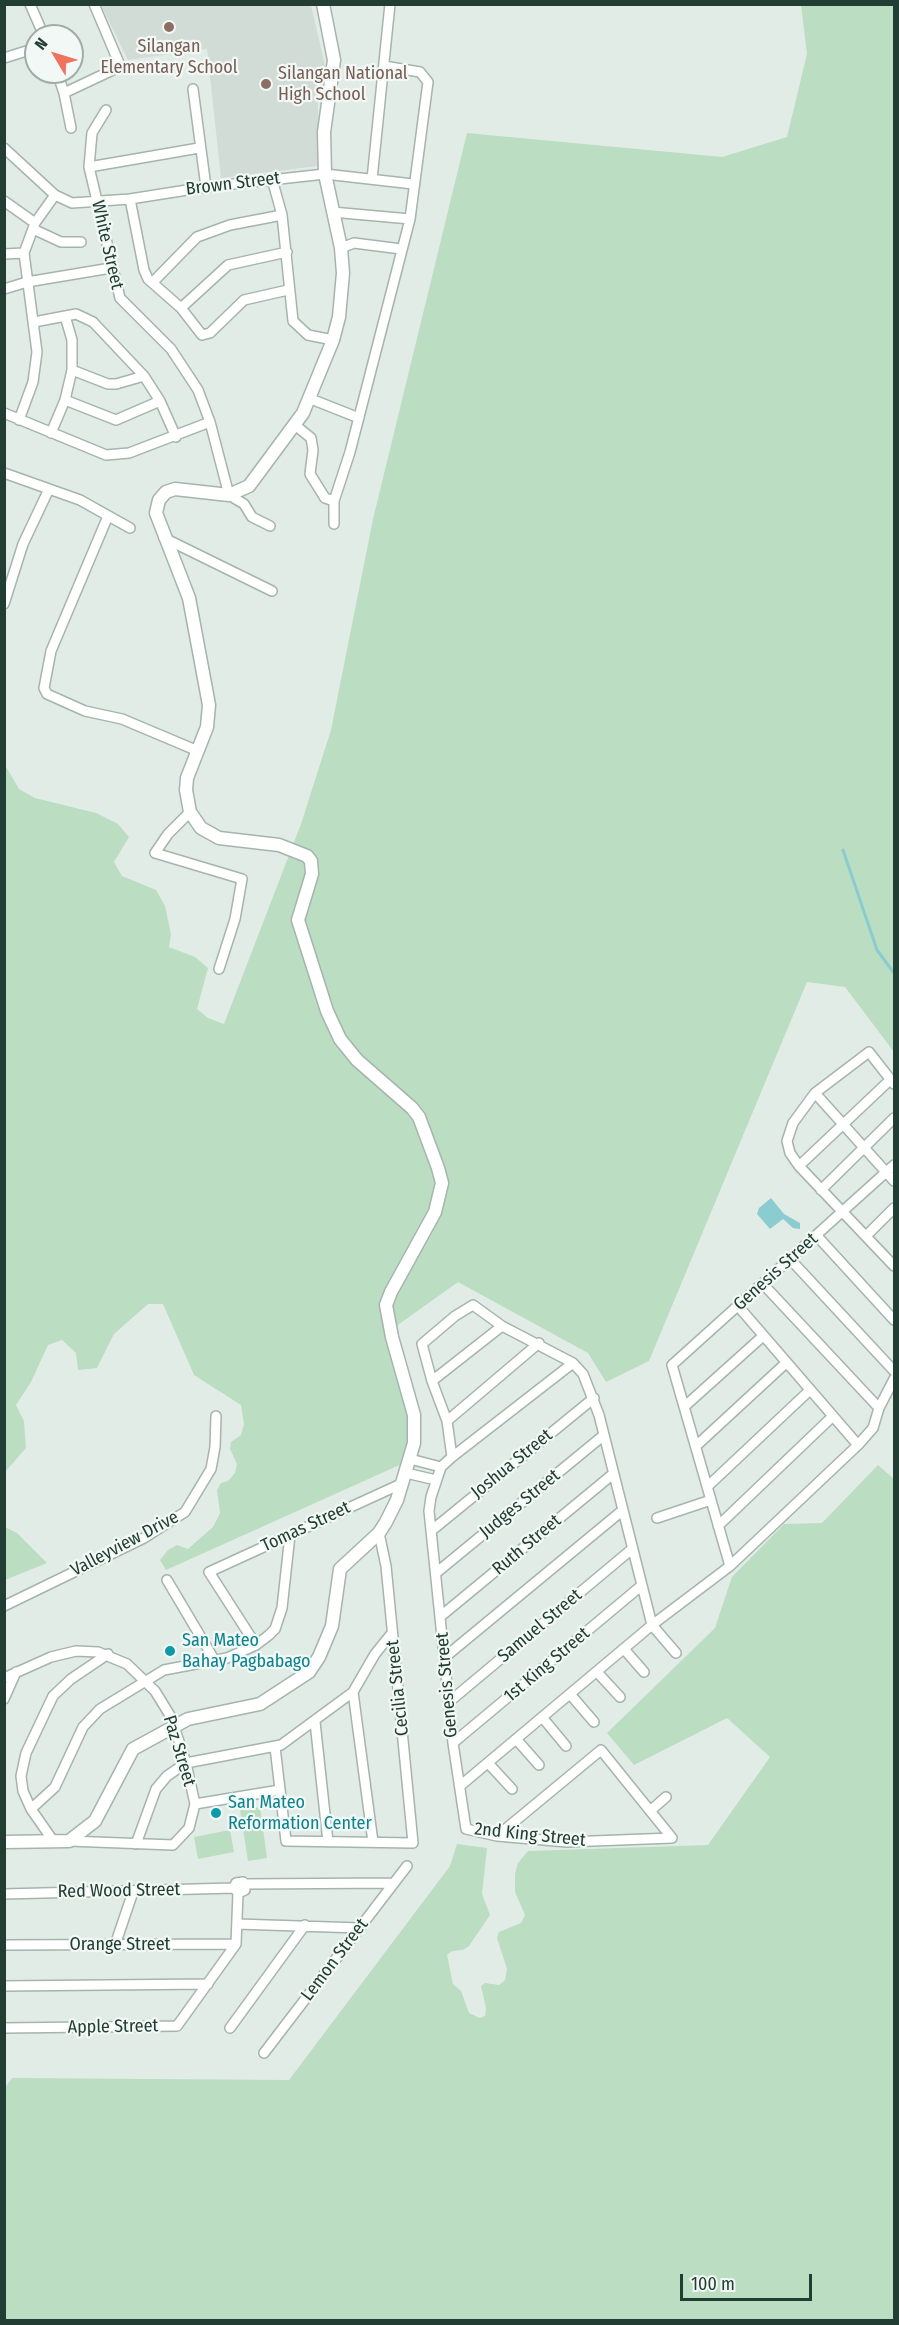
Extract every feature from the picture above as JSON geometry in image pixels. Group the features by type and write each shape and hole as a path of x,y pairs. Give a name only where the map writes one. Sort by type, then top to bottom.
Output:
{"street":[{"path":"30,4 39,24"},
{"path":"64,93 117,68 119,63 94,4"},
{"path":"229,495 249,486 295,425 311,399 333,340 342,296 341,248 325,174 324,132 334,60 322,4"},
{"path":"372,179 390,4"},
{"path":"4,58 24,52"},
{"path":"334,524 334,501 359,417 410,219 428,82 420,72 384,66"},
{"path":"61,84 71,128"},
{"path":"193,89 199,148 206,187"},
{"name":"White Street","path":"106,110 92,133 89,166 111,268 120,298 171,349 198,390 210,422 229,495"},
{"path":"4,148 56,195 34,226 24,253 37,352 33,382 19,420"},
{"path":"89,166 199,148"},
{"name":"Brown Street","path":"56,195 72,203 98,202 325,174 413,184"},
{"path":"272,179 282,215 293,321 308,335 333,340"},
{"path":"130,199 144,270 202,335 206,336 244,300 288,290"},
{"path":"4,201 34,226 62,242 81,242"},
{"path":"332,213 410,219"},
{"path":"153,282 197,237 230,225 282,215"},
{"path":"341,248 354,243 401,249"},
{"path":"181,309 228,265 287,252"},
{"path":"4,254 24,253"},
{"path":"4,289 27,282 111,268"},
{"path":"34,322 76,314 93,322 144,376 160,401 176,437"},
{"path":"51,433 64,400 72,370 72,340 64,316"},
{"path":"72,370 108,384 144,376"},
{"path":"311,399 359,417"},
{"path":"64,400 116,420 160,401"},
{"path":"4,413 112,455 129,453 176,437 210,422"},
{"path":"295,425 311,438 313,450 310,474 325,498 334,501"},
{"path":"4,473 80,500 130,528"},
{"path":"4,604 23,544 49,489"},
{"path":"69,1841 95,1821 129,1753 174,1725 197,1717 260,1704 309,1672 330,1635 340,1569 379,1533 392,1512 410,1459 415,1424 386,1305 435,1212 442,1183 438,1168 419,1117 412,1108 357,1060 340,1039 327,1011 298,920 312,874 307,856 279,845 219,838 201,828 190,812 186,796 187,778 209,716 207,688 189,598 156,513 159,500 166,492 188,489 229,495 244,504 252,517 270,526"},
{"path":"108,516 51,651 44,688 47,694 85,711 122,719 198,751"},
{"path":"164,538 272,591"},
{"path":"190,812 168,834 156,853 242,879 235,919 219,969"},
{"path":"799,1166 893,1081 869,1052 815,1094 793,1123 788,1134 790,1154 799,1166 821,1190 894,1266"},
{"path":"815,1094 894,1181"},
{"path":"821,1190 894,1118"},
{"name":"Genesis Street","path":"730,1566 672,1365 844,1213 894,1165"},
{"path":"866,1236 894,1208"},
{"path":"817,1236 894,1320"},
{"path":"886,1257 894,1248"},
{"path":"790,1259 894,1371"},
{"path":"763,1284 879,1408"},
{"path":"452,1457 447,1421 432,1381 422,1344 455,1316 473,1305 502,1326 573,1363 582,1374 594,1398 652,1625 676,1653"},
{"path":"738,1306 858,1445"},
{"path":"432,1381 502,1326"},
{"path":"684,1407 763,1336"},
{"path":"447,1421 538,1343"},
{"name":"Genesis Street","path":"460,1786 453,1743 429,1511 436,1480 441,1467 452,1457 573,1363"},
{"path":"696,1446 786,1363"},
{"path":"460,1786 652,1625 730,1566 858,1445 873,1428 879,1408 894,1379"},
{"path":"707,1487 810,1390"},
{"name":"Joshua Street","path":"431,1531 594,1398"},
{"name":"Valleyview Drive","path":"4,1606 144,1538 185,1512 211,1469 215,1447 216,1416"},
{"path":"718,1526 832,1416"},
{"name":"Judges Street","path":"436,1573 604,1435"},
{"path":"410,1459 441,1467"},
{"name":"Ruth Street","path":"441,1616 612,1474"},
{"path":"404,1478 436,1480"},
{"name":"Tomas Street","path":"256,1645 209,1572 290,1535 404,1478"},
{"path":"657,1518 711,1500"},
{"path":"445,1657 622,1510"},
{"name":"Cecilia Street","path":"373,1842 413,1844 386,1566 379,1533"},
{"path":"31,1809 55,1787 88,1720 100,1709 146,1680 172,1668 215,1661 256,1645 269,1635 279,1620 290,1535"},
{"name":"Samuel Street","path":"449,1702 632,1549"},
{"path":"167,1580 215,1661"},
{"name":"1st King Street","path":"453,1743 641,1586"},
{"path":"136,1844 156,1789 163,1779 186,1762 274,1747 315,1722 353,1692 375,1654 392,1633"},
{"path":"624,1649 644,1672"},
{"name":"Paz Street","path":"4,1678 63,1653 87,1651 108,1654 127,1665 146,1680 160,1698 174,1725 186,1762 195,1804"},
{"path":"54,1842 31,1809 23,1791 22,1770 26,1753 52,1696 71,1679 108,1654"},
{"path":"4,1699 15,1672"},
{"path":"597,1672 620,1697"},
{"path":"274,1747 286,1841 373,1842 353,1692"},
{"path":"570,1694 594,1722"},
{"path":"542,1717 566,1746"},
{"path":"315,1722 328,1842"},
{"path":"516,1739 539,1765"},
{"path":"497,1836 601,1750 650,1810 666,1797"},
{"path":"488,1763 512,1789"},
{"name":"2nd King Street","path":"460,1786 466,1830 497,1836 567,1842 672,1838 650,1810"},
{"path":"4,1842 69,1841 174,1845 189,1828 195,1804 280,1790"},
{"name":"Lemon Street","path":"264,2053 406,1866"},
{"path":"236,1944 236,1890 243,1892 245,1884 393,1883"},
{"name":"Red Wood Street","path":"4,1894 236,1890"},
{"path":"115,1945 134,1892"},
{"path":"237,1924 360,1928"},
{"path":"230,2028 304,1925"},
{"name":"Orange Street","path":"4,1945 236,1944"},
{"name":"Apple Street","path":"4,2028 177,2026 236,1944"},
{"path":"4,1986 208,1984"}],"shaded area":[{"name":"Silangan National High School","path":"101,5 311,5 326,70 318,98 318,166 221,178 207,49 128,60"}],"green space":[{"path":"801,5 894,5 894,1052 845,987 807,982 649,1361 606,1382 588,1353 458,1282 395,1327 386,1328 411,1430 404,1463 166,1570 160,1560 168,1550 177,1545 188,1549 213,1527 220,1513 217,1490 221,1483 228,1481 235,1473 237,1464 230,1449 231,1442 241,1435 244,1424 241,1405 194,1375 163,1304 148,1304 114,1334 97,1368 78,1370 76,1353 62,1340 48,1345 31,1382 16,1405 24,1421 26,1448 5,1472 5,765 19,789 35,798 96,813 118,824 129,837 114,862 122,876 156,890 165,906 171,934 169,947 195,957 208,968 197,1009 208,1018 224,1024 301,824 331,730 373,519 467,133 722,157 787,137 807,54"},
{"path":"878,1465 894,1479 894,2320 5,2320 4,2089 12,2078 289,2080 450,1866 457,1844 487,1848 482,1894 490,1915 469,1946 463,1950 452,1951 447,1955 453,1984 461,1991 469,2013 480,2018 485,2016 486,2008 481,1986 485,1983 499,1985 505,1980 507,1969 497,1938 499,1932 521,1923 525,1915 515,1892 515,1874 518,1863 528,1851 708,1845 770,1757 727,1718 634,1765 607,1733 715,1628 732,1577 784,1524 822,1523"},
{"path":"5,1527 17,1533 47,1563 5,1580"},
{"path":"260,1807 267,1858 248,1861 240,1810"},
{"path":"230,1830 234,1852 198,1859 194,1837"}],"water":[{"path":"771,1198 784,1214 800,1223 800,1229 793,1228 783,1219 770,1229 757,1214 759,1208"}],"waterway":[{"path":"843,850 877,950 894,973"}],"place":[{"name":"Silangan Elementary School","path":"169,27"},
{"name":"Silangan National High School","path":"266,84"},
{"name":"San Mateo Bahay Pagbabago","path":"170,1651"},
{"name":"San Mateo Reformation Center","path":"216,1813"}]}
